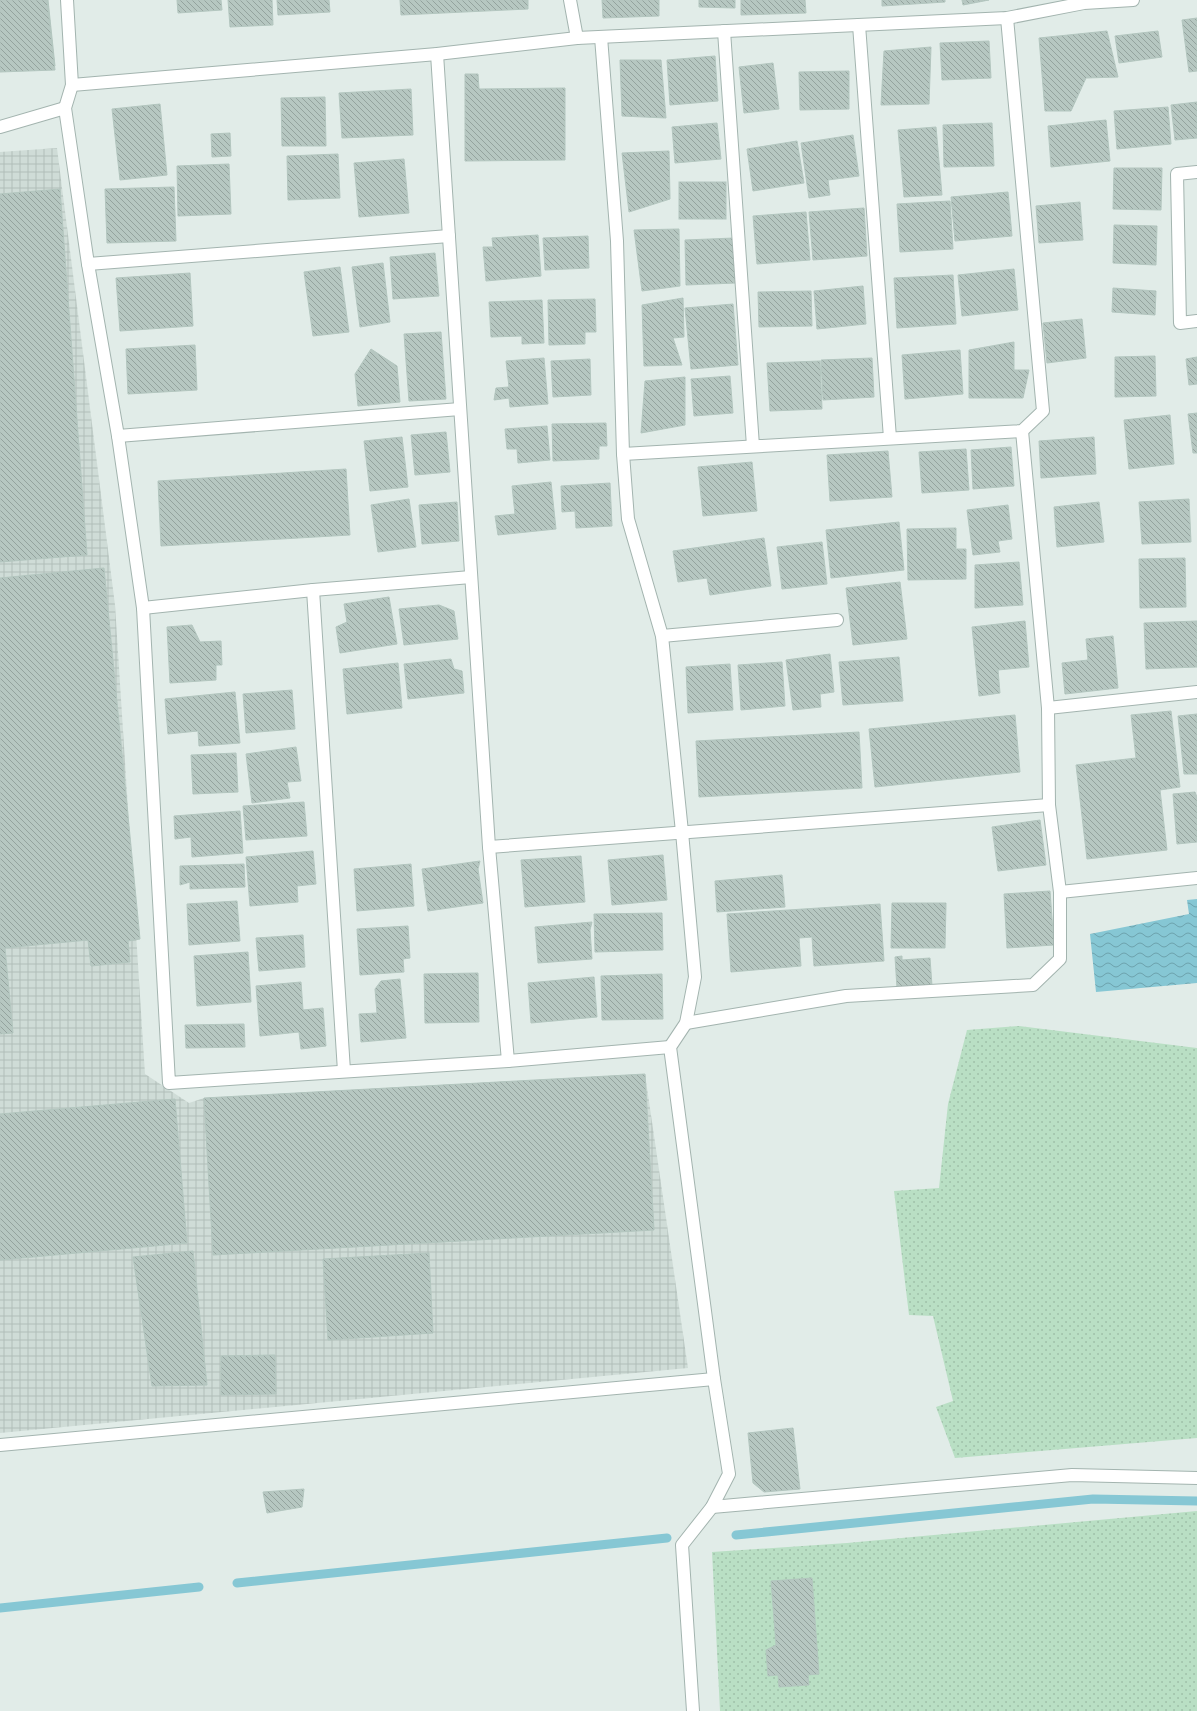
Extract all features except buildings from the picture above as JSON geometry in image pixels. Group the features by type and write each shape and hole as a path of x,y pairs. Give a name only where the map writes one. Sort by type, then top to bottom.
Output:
{"street":[{"path":"67,0 72,85 65,108 88,264 118,436 143,608 169,1083 508,1062 670,1047"},
{"path":"570,0 576,38"},
{"path":"72,85 437,54 576,38 1007,18 1084,2 1132,0"},
{"path":"623,454 1022,431 1043,411 1007,18"},
{"path":"859,25 890,438"},
{"path":"724,31 753,446"},
{"path":"601,37 617,241 623,454 628,519 662,636 695,977 686,1023 670,1047 714,1379 729,1474 712,1507 682,1545 693,1711"},
{"path":"437,54 489,847 508,1062"},
{"path":"0,127 65,108"},
{"path":"1197,172 1177,174 1180,323 1197,321"},
{"path":"88,264 449,236"},
{"path":"118,436 460,409"},
{"path":"686,1023 846,996 1033,985 1060,959 1060,892 1049,805 1048,708 1022,431"},
{"path":"143,608 313,590 471,577"},
{"path":"313,590 344,1071"},
{"path":"662,636 837,620"},
{"path":"1048,708 1197,692"},
{"path":"489,847 1049,805"},
{"path":"1060,892 1197,878"},
{"path":"0,1445 714,1379"},
{"path":"712,1507 1072,1476 1197,1478"}],"shaded area":[{"path":"57,148 115,605 145,1074 189,1103 204,1098 645,1074 688,1368 0,1433 0,152"}],"green space":[{"path":"1019,1026 1197,1048 1197,1438 955,1458 936,1407 953,1401 933,1316 909,1315 894,1191 939,1188 948,1104 967,1030"},
{"path":"1197,1511 1197,1711 720,1711 712,1552 847,1543"}],"water":[{"path":"1197,899 1197,983 1096,992 1090,934 1189,914 1187,900"}],"waterway":[{"path":"736,1535 1093,1499 1197,1501"},
{"path":"237,1583 667,1538"},
{"path":"0,1608 199,1587"}]}
